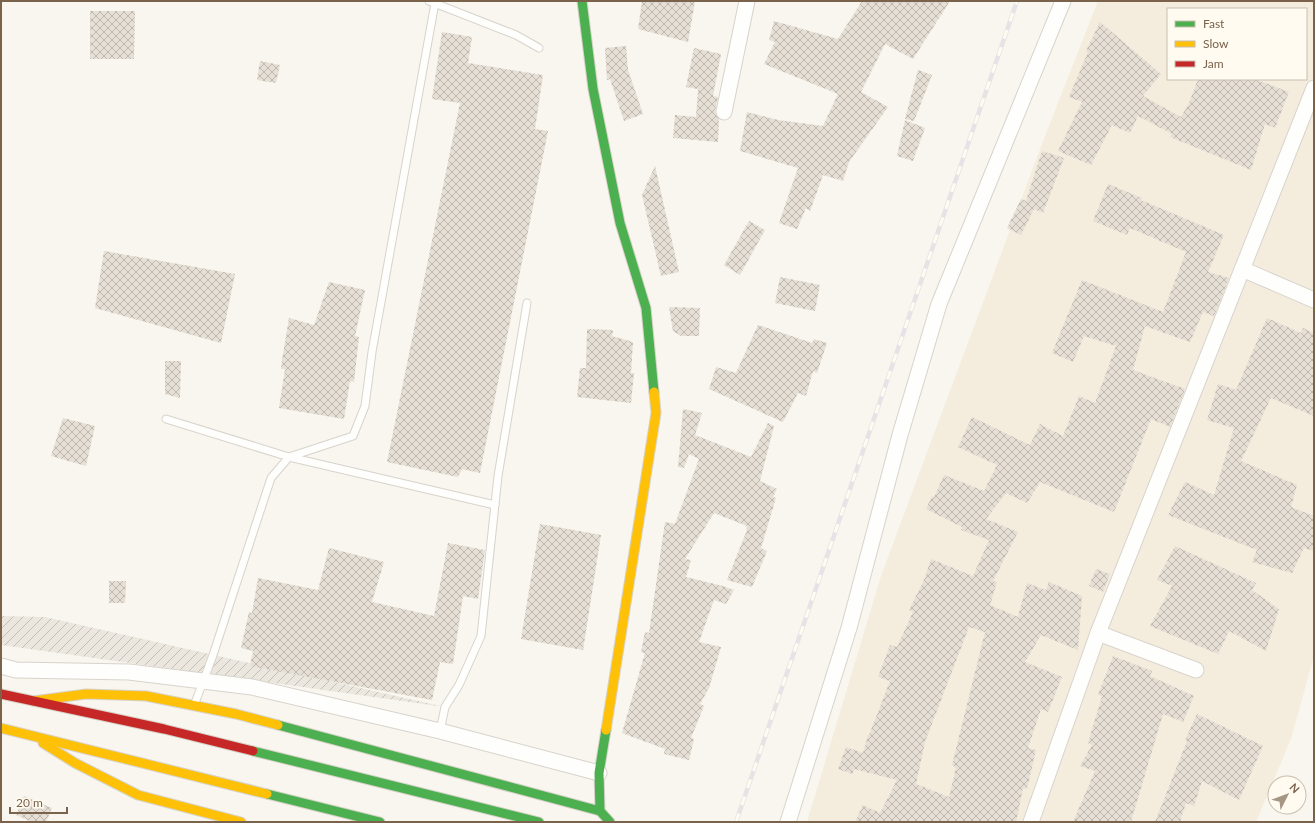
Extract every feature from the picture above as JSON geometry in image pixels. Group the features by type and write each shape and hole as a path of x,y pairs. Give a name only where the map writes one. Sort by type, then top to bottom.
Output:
{"street":[{"path":"582,1 593,89 620,223 646,308 656,413 600,773 600,811"},
{"path":"724,112 747,1"},
{"path":"788,822 849,628 900,435 939,304 1063,1"},
{"path":"1031,822 1098,633 1314,88"},
{"path":"1242,269 1314,300"},
{"path":"1098,633 1196,670"},
{"path":"1,666 16,670 129,672 252,687 440,731 600,773"},
{"path":"1,694 164,729 538,822"},
{"path":"33,700 86,694 146,696 236,714 600,811 610,822"},
{"path":"1,728 28,733 380,822"},
{"path":"28,733 75,763 138,795 241,822"}],"lane":[{"path":"194,706 204,681 271,478 289,457 353,436 365,406 372,352 432,2 516,35 539,48"},
{"path":"440,731 445,707 459,685 481,636 498,476 527,303"},
{"path":"166,419 289,457 495,505"}],"shaded area":[{"path":"1098,1 1314,1 1314,656 1291,739 1276,775 1267,775 1267,796 1256,822 807,822 881,576 1045,136"},
{"path":"1,616 45,617 445,707 1,645"}],"building":[{"path":"642,1 695,1 688,42 638,29"},
{"path":"862,1 950,1 913,59 885,44 861,92 888,107 849,162 843,181 823,175 810,211 806,208 797,229 779,223 798,168 740,151 747,112 778,120 823,126 838,94 764,64 775,42 769,40 774,21 838,39"},
{"path":"90,11 135,11 134,59 90,59"},
{"path":"1100,22 1161,74 1143,96 1181,117 1189,103 1198,80 1258,80 1289,92 1275,128 1265,124 1251,170 1170,137 1172,134 1138,116 1130,133 1112,125 1091,165 1058,151 1082,102 1069,97 1088,52 1086,51"},
{"path":"442,32 472,37 468,63 543,75 535,129 548,131 480,473 462,469 458,477 387,462 460,103 432,99"},
{"path":"626,46 628,70 643,114 624,121 610,79 607,80 605,48"},
{"path":"694,48 721,54 713,96 718,97 715,111 719,119 718,142 673,138 675,115 696,117 698,89 686,87"},
{"path":"260,61 280,65 276,83 257,80"},
{"path":"918,70 932,75 914,121 905,119"},
{"path":"905,120 925,128 913,161 897,156"},
{"path":"1042,151 1064,158 1043,213 1034,209 1021,235 1007,228 1021,199 1026,201"},
{"path":"655,166 679,272 661,276 642,195"},
{"path":"1108,184 1142,198 1141,200 1224,235 1208,272 1229,278 1214,316 1203,312 1190,342 1145,326 1133,370 1185,389 1170,427 1151,419 1114,512 1040,482 1027,503 1006,493 986,519 1018,532 993,581 997,582 990,605 1018,617 1027,583 1046,590 1049,582 1082,596 1078,650 1041,635 1025,662 1062,677 1048,712 1041,709 1028,748 1036,750 1027,789 1023,788 1016,822 855,822 863,805 880,813 897,780 854,769 852,774 838,769 846,747 863,753 868,735 890,681 878,677 890,645 897,647 913,612 909,610 924,580 931,559 973,576 989,540 961,530 962,527 926,509 932,496 934,497 944,475 984,491 997,465 958,447 972,417 1030,445 1040,424 1063,436 1079,396 1095,403 1116,346 1084,336 1073,362 1052,353 1082,280 1163,312 1186,252 1130,228 1127,235 1093,221","holes":["969,627 985,632 952,765 956,768 949,797 916,784 925,742"]},
{"path":"749,221 765,230 740,275 724,265"},
{"path":"104,251 235,274 221,343 95,308"},
{"path":"780,277 820,285 815,311 775,303"},
{"path":"329,282 365,290 355,336 359,337 354,382 350,381 344,419 279,408 285,369 281,369 282,360 289,318 314,325"},
{"path":"669,307 700,308 699,336 681,336 673,331"},
{"path":"1267,318 1301,333 1303,328 1314,333 1314,416 1271,398 1241,461 1297,485 1291,507 1314,516 1314,551 1304,548 1292,573 1252,562 1257,550 1168,515 1185,482 1214,495 1234,428 1207,420 1218,384 1236,390"},
{"path":"758,325 812,343 814,339 827,343 817,373 813,371 806,396 798,393 783,422 709,389 716,367 736,373"},
{"path":"587,329 613,330 612,336 633,342 631,373 634,373 631,403 577,397 580,368 586,368"},
{"path":"165,361 181,361 180,398 165,394"},
{"path":"683,409 702,413 695,435 751,457 768,423 774,426 760,481 777,489 773,497 776,498 761,548 767,551 752,587 727,580 747,530 747,526 714,513 685,559 691,560 686,577 734,590 726,604 714,600 699,642 721,647 709,688 700,704 704,706 691,738 694,739 689,760 664,754 665,749 622,733 645,653 641,652 645,632 649,633 665,522 675,524 699,459 689,454 684,468 678,467"},
{"path":"63,418 95,426 86,466 51,456"},
{"path":"540,524 601,535 583,650 521,639"},
{"path":"448,543 485,550 478,599 463,596 453,664 440,662 432,700 250,666 253,651 241,648 249,612 252,613 258,578 318,590 329,548 384,562 372,602 434,616"},
{"path":"1175,546 1256,583 1252,590 1279,609 1266,651 1229,631 1218,654 1150,626 1172,586 1157,580"},
{"path":"1096,569 1110,574 1103,592 1089,586"},
{"path":"109,581 126,581 125,603 109,603"},
{"path":"1113,656 1152,671 1150,676 1194,696 1183,722 1163,714 1131,822 1073,822 1095,771 1080,766 1092,745 1088,743 1102,696 1098,695"},
{"path":"1197,714 1263,746 1239,800 1202,781 1194,806 1186,803 1180,822 1155,822 1187,741 1185,740"},
{"path":"24,796 52,808 46,822 32,822 16,815"}],"railway":[{"path":"736,822 1017,1"}],"traffic: fast":[{"path":"582,1 593,89 620,223 646,308 654,392"},
{"path":"278,725 600,811"},
{"path":"606,730 599,773 600,811 610,822"},
{"path":"253,751 539,822"},
{"path":"267,794 380,822"}],"traffic: slow":[{"path":"606,730 656,413 654,392"},
{"path":"33,701 86,694 146,696 236,714 278,725"},
{"path":"1,728 267,794"},
{"path":"43,743 75,763 138,795 241,822"}],"traffic: jam":[{"path":"1,694 164,729 253,751"}]}
